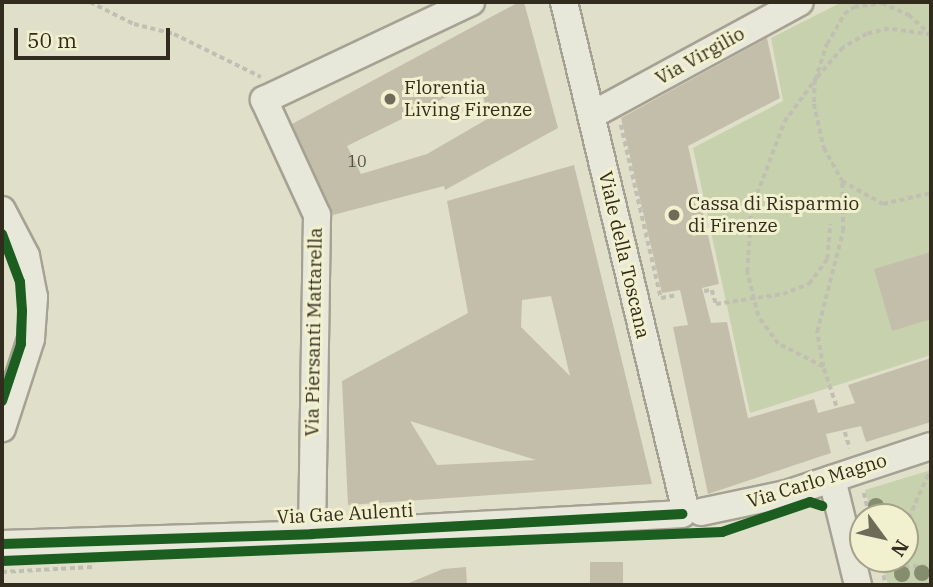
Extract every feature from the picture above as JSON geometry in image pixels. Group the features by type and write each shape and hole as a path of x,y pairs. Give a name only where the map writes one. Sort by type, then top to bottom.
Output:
{"street":[{"path":"268,98 471,2"},
{"name":"Viale della Toscana","path":"564,2 690,509"},
{"name":"Viale della Toscana","path":"575,2 610,112 690,509"},
{"name":"Via Virgilio","path":"610,112 800,2"},
{"name":"Via Piersanti Mattarella","path":"268,98 317,215 312,534"},
{"path":"2,210 26,256 34,297 31,339 2,428"},
{"name":"Via Carlo Magno","path":"690,509 929,456"},
{"path":"832,479 858,585"},
{"name":"Via Gae Aulenti","path":"4,546 312,534 690,509"}],"path":[{"path":"90,2 134,24 174,34 261,77 268,98"},
{"path":"851,2 854,7"},
{"path":"836,406 823,367 817,332 842,231 842,181 819,134 815,80 834,29 854,7 882,3 909,15 931,35"},
{"path":"823,367 778,344 752,299 746,255 751,209 784,122 843,48 867,34 889,29 931,35"},
{"path":"610,112 664,311"},
{"path":"842,181 883,204 931,193"},
{"path":"704,291 712,290 716,304 752,299 809,284 827,259 830,224"},
{"path":"661,298 678,295"},
{"path":"845,432 852,454"},
{"path":"916,503 930,474 929,456"},
{"path":"4,546 98,556"}],"green space":[{"path":"842,2 931,2 931,355 750,413 693,148 783,101 771,38"},
{"path":"931,470 931,585 888,585 885,573 919,573 919,503 868,503 865,490"}],"building":[{"name":"Florentia Living Firenze","path":"519,2 524,2 558,128 445,190 444,186 333,215 292,124","holes":["479,81 489,118 427,154 361,174 347,146"]},
{"name":"Cassa di Risparmio di Firenze","path":"767,38 780,98 688,146 719,284 702,288 711,323 727,322 748,418 814,399 818,413 855,403 848,385 931,358 931,422 866,442 861,426 826,434 831,453 708,494 673,327 688,325 680,290 662,293 621,118"},
{"path":"574,165 652,484 348,505 342,381 468,313 447,201","holes":["551,296 570,376 521,327 522,300","410,421 536,460 437,465"]},
{"path":"931,252 931,319 892,331 874,269"},
{"path":"590,562 623,562 623,585 590,585"},
{"path":"466,567 467,585 404,585 443,569"}],"cycle path":[{"path":"2,234 20,282 22,311 21,344 2,401"},
{"path":"2,561 722,532 810,502 822,506"},
{"path":"2,544 312,534 682,514"}],"place":[{"name":"Florentia Living Firenze","path":"390,99"},
{"name":"Cassa di Risparmio di Firenze","path":"674,215"}]}
